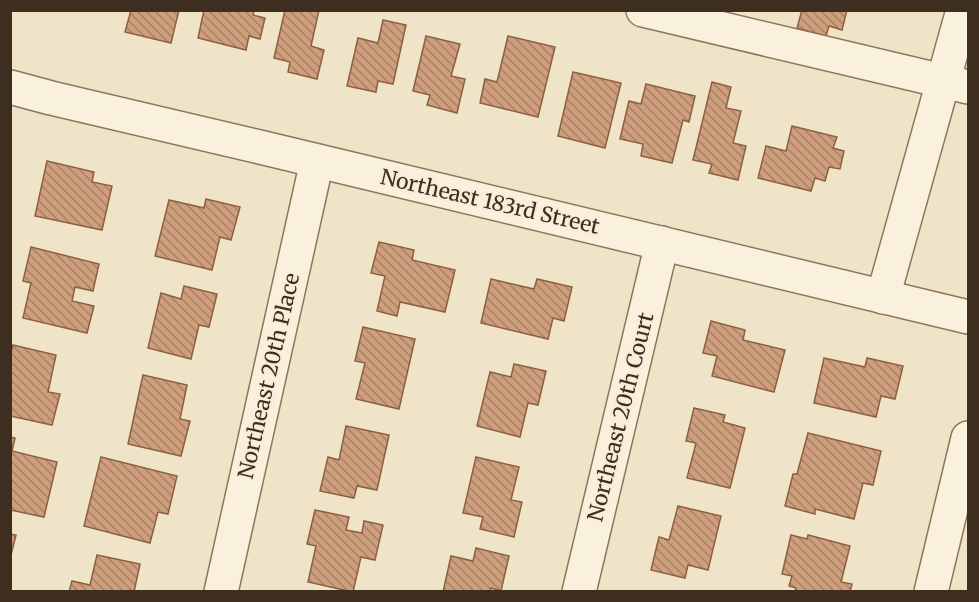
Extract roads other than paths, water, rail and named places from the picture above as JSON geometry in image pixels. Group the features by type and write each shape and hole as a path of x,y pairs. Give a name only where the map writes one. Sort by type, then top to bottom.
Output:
{"street":[{"path":"644,10 956,84"},
{"path":"883,297 956,84 963,10"},
{"name":"Northeast 183rd Street","path":"10,87 969,317"},
{"name":"Northeast 20th Place","path":"221,591 317,161"},
{"name":"Northeast 20th Court","path":"579,591 663,243"},
{"path":"930,591 969,438"}]}
